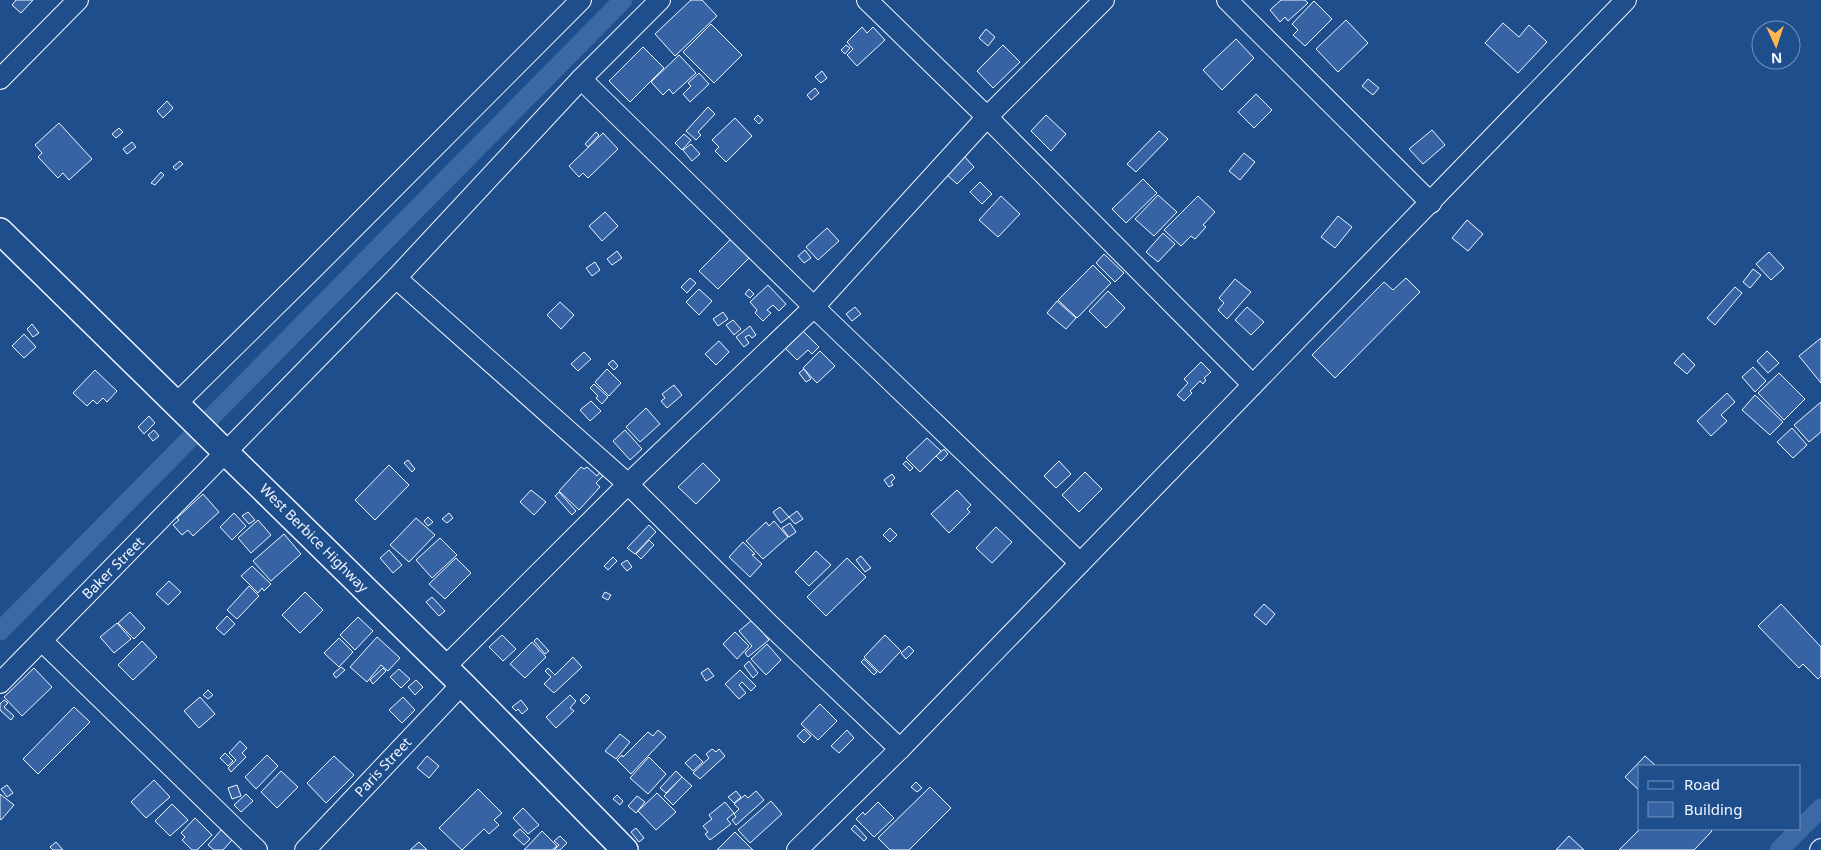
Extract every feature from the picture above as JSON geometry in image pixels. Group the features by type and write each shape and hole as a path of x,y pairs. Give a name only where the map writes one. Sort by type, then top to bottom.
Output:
{"main road":[{"name":"West Berbice Highway","path":"0,231 453,675 625,850"}],"street":[{"path":"0,79 78,0"},
{"path":"177,404 581,0"},
{"name":"Baker Street","path":"0,683 396,278 581,79 660,0"},
{"path":"867,0 987,117 1252,385"},
{"name":"Paris Street","path":"305,850 453,675 628,484 814,308 987,117 1104,0"},
{"path":"1227,0 1431,203"},
{"path":"797,850 900,749 1626,0"},
{"path":"581,79 814,308 1080,563"},
{"path":"396,278 628,484 769,624 900,749"},
{"path":"42,641 257,850"}],"building":[{"path":"16,0 33,0 21,13 12,5"},
{"path":"691,0 702,0 717,16 675,56 655,34"},
{"path":"1281,0 1305,0 1308,3 1288,21 1285,17 1280,22 1270,10"},
{"path":"1314,1 1332,19 1305,46 1293,35 1298,30 1292,24"},
{"path":"1346,20 1368,43 1338,72 1316,49"},
{"path":"1503,23 1519,37 1529,25 1547,42 1518,73 1485,43"},
{"path":"711,24 742,55 714,83 683,52"},
{"path":"862,27 867,33 873,27 885,40 857,66 847,55 853,49 847,42"},
{"path":"986,29 995,37 988,46 979,38"},
{"path":"1236,39 1254,58 1222,90 1203,70"},
{"path":"846,45 850,48 845,54 841,50"},
{"path":"1003,45 1020,62 993,88 977,71"},
{"path":"643,47 664,68 630,102 609,81"},
{"path":"679,55 696,73 673,94 669,89 663,95 651,82"},
{"path":"822,71 827,78 821,83 815,77"},
{"path":"699,73 709,84 690,102 683,94 691,86 688,83"},
{"path":"1368,79 1379,88 1373,95 1362,86"},
{"path":"815,88 819,93 811,100 807,95"},
{"path":"1256,94 1272,110 1254,128 1238,112"},
{"path":"167,101 173,108 163,118 157,111"},
{"path":"708,107 715,114 698,132 701,135 696,140 686,131"},
{"path":"758,115 763,120 759,124 754,119"},
{"path":"1046,115 1066,134 1051,151 1031,131"},
{"path":"735,118 752,136 726,162 715,151 719,147 712,140"},
{"path":"59,123 92,159 69,180 63,173 58,178 38,157 42,153 35,145"},
{"path":"119,128 123,132 116,138 112,134"},
{"path":"1432,130 1445,145 1423,164 1409,149"},
{"path":"1159,131 1168,139 1136,172 1127,164"},
{"path":"596,132 599,135 588,147 585,144"},
{"path":"603,133 618,149 588,178 583,173 579,177 569,166"},
{"path":"684,134 691,140 682,150 675,143"},
{"path":"132,142 136,147 127,154 123,149"},
{"path":"691,144 700,154 692,161 683,150"},
{"path":"1244,153 1255,162 1240,180 1229,171"},
{"path":"964,156 974,167 957,184 946,174"},
{"path":"180,161 183,164 176,170 173,167"},
{"path":"161,172 164,175 155,185 151,183"},
{"path":"1143,179 1157,193 1126,223 1112,209"},
{"path":"980,182 992,194 982,204 970,192"},
{"path":"1158,195 1177,212 1154,236 1135,219"},
{"path":"1001,196 1020,214 998,237 979,220"},
{"path":"1198,196 1215,212 1203,225 1206,227 1195,239 1191,236 1181,246 1164,230"},
{"path":"605,212 618,226 602,241 589,226"},
{"path":"1338,216 1352,227 1335,248 1321,237"},
{"path":"1467,220 1483,234 1468,251 1452,238"},
{"path":"827,228 839,241 818,260 806,247"},
{"path":"1163,233 1175,244 1158,262 1146,252"},
{"path":"731,239 750,257 718,289 699,271"},
{"path":"805,250 811,258 804,263 798,256"},
{"path":"617,251 622,258 612,265 607,259"},
{"path":"1769,252 1784,268 1771,280 1756,264"},
{"path":"1104,254 1124,273 1115,282 1096,263"},
{"path":"595,262 600,270 592,276 586,268"},
{"path":"1093,265 1111,283 1077,318 1058,300"},
{"path":"1753,269 1761,275 1750,288 1743,282"},
{"path":"690,278 696,283 687,293 681,287"},
{"path":"1406,278 1420,292 1335,378 1312,355 1384,282 1393,290"},
{"path":"1235,279 1251,292 1227,319 1218,310 1224,303 1219,298"},
{"path":"768,285 786,304 779,311 773,305 767,310 771,313 763,321 755,313 757,310 750,302"},
{"path":"1735,287 1742,293 1715,325 1707,318"},
{"path":"699,289 712,301 699,315 686,302"},
{"path":"749,289 754,294 750,298 745,294"},
{"path":"1108,291 1125,308 1106,328 1089,311"},
{"path":"1057,301 1076,318 1066,329 1047,313"},
{"path":"560,302 574,315 561,329 547,315"},
{"path":"855,307 861,314 852,321 846,314"},
{"path":"1247,307 1264,322 1251,335 1235,320"},
{"path":"723,312 728,319 718,326 713,319"},
{"path":"733,320 741,329 734,335 726,325"},
{"path":"32,324 39,333 33,337 27,329"},
{"path":"750,326 756,335 752,338 749,335 745,337 749,343 744,347 736,337"},
{"path":"801,329 819,347 812,354 808,350 797,360 783,346"},
{"path":"24,334 36,347 24,358 12,346"},
{"path":"1821,338 1821,383 1799,356"},
{"path":"719,341 729,352 716,365 705,354"},
{"path":"820,351 835,366 817,383 803,368"},
{"path":"1767,351 1779,363 1768,373 1757,361"},
{"path":"584,352 591,359 578,371 571,364"},
{"path":"1683,353 1695,365 1687,374 1674,363"},
{"path":"613,360 618,366 614,370 608,364"},
{"path":"1201,362 1211,372 1204,378 1206,380 1203,384 1200,381 1190,391 1192,393 1184,401 1177,395 1188,383 1184,379"},
{"path":"1753,367 1766,381 1755,392 1742,377"},
{"path":"607,369 621,383 609,396 595,382"},
{"path":"804,369 811,379 806,382 799,373"},
{"path":"95,370 117,391 107,402 103,398 97,404 93,400 87,406 73,393"},
{"path":"1779,373 1805,399 1784,420 1758,393"},
{"path":"594,384 608,397 602,404 596,398 598,396 590,388"},
{"path":"674,385 682,395 667,408 661,401 665,398 662,394"},
{"path":"1727,393 1735,402 1721,415 1727,421 1711,436 1697,421"},
{"path":"1755,395 1783,422 1770,435 1742,410"},
{"path":"591,401 601,411 590,421 580,410"},
{"path":"1821,402 1821,432 1809,442 1794,425"},
{"path":"646,408 660,424 640,442 626,427"},
{"path":"149,416 155,423 144,434 138,427"},
{"path":"1792,428 1807,445 1793,458 1777,442"},
{"path":"154,430 159,436 153,441 148,435"},
{"path":"625,430 642,449 630,460 613,441"},
{"path":"927,438 941,451 920,472 906,458"},
{"path":"944,449 948,454 941,461 936,456"},
{"path":"408,460 415,469 412,472 404,463"},
{"path":"906,461 913,468 910,471 903,464"},
{"path":"1059,461 1071,474 1056,488 1044,476"},
{"path":"703,463 720,480 696,504 678,487"},
{"path":"389,465 409,485 375,520 355,500"},
{"path":"581,467 584,469 587,467 597,476 601,471 605,474 596,483 600,487 579,510 559,491"},
{"path":"1085,472 1102,489 1079,512 1062,495"},
{"path":"892,474 895,478 891,482 893,485 889,487 884,480"},
{"path":"531,490 546,502 534,515 520,502"},
{"path":"957,490 971,505 967,509 970,512 949,533 931,514"},
{"path":"559,492 576,511 572,515 555,496"},
{"path":"203,494 219,512 193,536 188,530 182,535 173,525 179,520 177,518"},
{"path":"780,507 789,517 781,523 773,512"},
{"path":"797,511 803,519 795,524 789,517"},
{"path":"248,512 255,520 249,524 242,516"},
{"path":"234,513 246,526 232,540 220,527"},
{"path":"449,513 453,518 447,523 442,519"},
{"path":"428,517 433,522 428,526 424,521"},
{"path":"416,518 435,535 409,562 390,545"},
{"path":"258,520 271,535 251,553 238,538"},
{"path":"774,521 788,537 763,559 746,541 766,522 769,526"},
{"path":"790,523 796,532 789,537 782,528"},
{"path":"649,525 656,532 635,554 627,548"},
{"path":"996,527 1012,542 992,563 976,548"},
{"path":"890,528 897,535 890,542 883,535"},
{"path":"284,534 301,554 271,581 253,561"},
{"path":"440,538 457,555 432,578 416,560"},
{"path":"649,540 654,545 641,559 636,554"},
{"path":"743,542 755,554 752,555 762,564 750,577 729,557"},
{"path":"389,550 402,565 393,573 380,558"},
{"path":"816,551 831,565 809,586 795,572"},
{"path":"861,556 871,568 865,572 856,560"},
{"path":"613,557 617,561 608,570 604,566"},
{"path":"456,558 471,573 445,599 429,584"},
{"path":"847,558 866,577 826,616 807,597"},
{"path":"627,560 632,567 627,571 621,564"},
{"path":"252,566 271,584 264,591 262,588 258,593 241,576"},
{"path":"169,581 181,592 168,605 156,594"},
{"path":"249,586 259,596 237,619 227,610"},
{"path":"305,592 323,610 300,633 282,615"},
{"path":"605,592 611,595 608,600 602,597"},
{"path":"432,597 445,611 439,616 426,602"},
{"path":"1264,604 1275,614 1266,625 1254,615"},
{"path":"1781,604 1821,647 1821,676 1818,679 1803,664 1799,668 1758,626"},
{"path":"130,612 145,628 134,639 118,623"},
{"path":"227,616 235,624 224,635 216,628"},
{"path":"358,617 373,631 355,650 340,635"},
{"path":"752,620 769,640 748,657 745,653 752,646 739,631"},
{"path":"117,623 131,639 114,653 100,637"},
{"path":"735,632 749,646 737,659 723,644"},
{"path":"502,635 516,649 503,661 489,647"},
{"path":"885,635 901,651 880,673 864,657"},
{"path":"377,637 400,658 388,671 381,665 367,682 350,667"},
{"path":"339,638 353,652 339,667 324,653"},
{"path":"537,638 549,651 545,654 534,641"},
{"path":"142,641 157,657 133,680 118,665"},
{"path":"532,642 546,657 525,678 510,664"},
{"path":"767,644 781,660 766,675 751,659"},
{"path":"909,646 914,651 906,659 901,653"},
{"path":"573,657 582,667 554,693 544,684 551,677 545,671 548,668 555,675"},
{"path":"864,659 877,672 874,675 861,662"},
{"path":"749,661 758,673 753,678 744,666"},
{"path":"341,667 345,670 336,678 333,674"},
{"path":"34,668 52,687 22,716 4,697"},
{"path":"383,668 386,671 373,684 370,680"},
{"path":"708,668 714,676 706,681 701,673"},
{"path":"399,669 410,679 401,688 390,677"},
{"path":"740,670 756,686 751,691 742,682 739,685 746,693 739,699 725,684"},
{"path":"416,680 423,687 415,695 408,687"},
{"path":"208,690 213,695 208,699 203,695"},
{"path":"586,694 590,698 584,704 580,700"},
{"path":"570,695 576,701 570,708 574,711 556,728 546,717"},
{"path":"200,697 215,714 199,728 184,711"},
{"path":"403,697 415,710 402,723 389,710"},
{"path":"4,700 8,703 4,707 14,716 11,720 0,710 0,704"},
{"path":"521,700 528,709 522,714 518,709 516,711 512,707"},
{"path":"820,704 837,721 818,740 801,724"},
{"path":"74,707 90,722 38,774 23,759"},
{"path":"804,729 811,736 804,743 797,736"},
{"path":"658,730 666,737 631,774 617,760 622,755 623,757 648,732 653,736"},
{"path":"847,730 854,738 839,753 831,746"},
{"path":"620,734 630,742 616,759 605,751"},
{"path":"240,741 247,748 242,753 246,757 231,772 228,768 236,760 229,753"},
{"path":"712,749 716,752 719,749 725,756 700,779 693,773 709,758 706,754"},
{"path":"225,753 233,761 228,766 220,758"},
{"path":"695,754 703,762 693,771 685,763"},
{"path":"267,755 278,766 256,789 245,777"},
{"path":"334,756 354,775 326,803 307,783"},
{"path":"427,756 439,766 429,778 417,768"},
{"path":"1645,756 1655,765 1638,765 1638,789 1625,777"},
{"path":"649,757 666,774 648,794 630,778"},
{"path":"281,771 298,787 277,808 261,792"},
{"path":"676,771 682,777 666,793 660,788"},
{"path":"682,777 692,786 673,805 664,796"},
{"path":"154,780 170,797 146,818 131,802"},
{"path":"916,782 922,788 917,792 911,787"},
{"path":"7,785 13,793 7,797 1,789"},
{"path":"237,785 241,796 232,799 228,788"},
{"path":"930,787 951,808 909,850 890,850 878,838"},
{"path":"478,789 502,813 494,820 499,825 489,834 484,829 462,850 439,828"},
{"path":"736,791 741,797 734,803 728,797"},
{"path":"756,791 764,800 736,825 732,820 736,817 734,814 739,809 734,804 745,795 748,798"},
{"path":"657,793 676,812 656,830 638,811"},
{"path":"0,794 14,805 1,820 0,819"},
{"path":"246,794 253,801 241,812 234,805"},
{"path":"617,795 623,801 620,805 613,799"},
{"path":"637,796 645,802 636,813 628,806"},
{"path":"771,801 782,814 750,843 738,830"},
{"path":"725,802 734,813 727,819 731,824 710,840 705,834 708,832 703,826 712,819 709,815"},
{"path":"878,802 894,818 874,837 856,819 863,812 865,815"},
{"path":"172,804 188,820 170,836 155,821"},
{"path":"523,808 539,825 528,834 513,818"},
{"path":"195,818 212,835 197,850 192,850 182,840 185,837 181,833"},
{"path":"855,825 867,838 864,841 851,829"},
{"path":"636,828 644,838 639,842 631,832"},
{"path":"520,829 530,839 524,845 513,835"},
{"path":"221,830 232,840 223,850 214,850 208,845"},
{"path":"1639,830 1712,831 1694,850 1619,850"},
{"path":"542,831 557,846 552,850 524,850"},
{"path":"735,832 753,850 717,850"},
{"path":"560,836 567,843 560,850 554,850 559,845 554,841"},
{"path":"1569,836 1584,850 1556,850"},
{"path":"56,842 63,850 53,850 50,847"},
{"path":"419,842 427,850 410,850"}],"waterway":[{"path":"0,631 623,0"},
{"path":"1801,828 1821,808"},
{"path":"1779,850 1799,830"}]}
